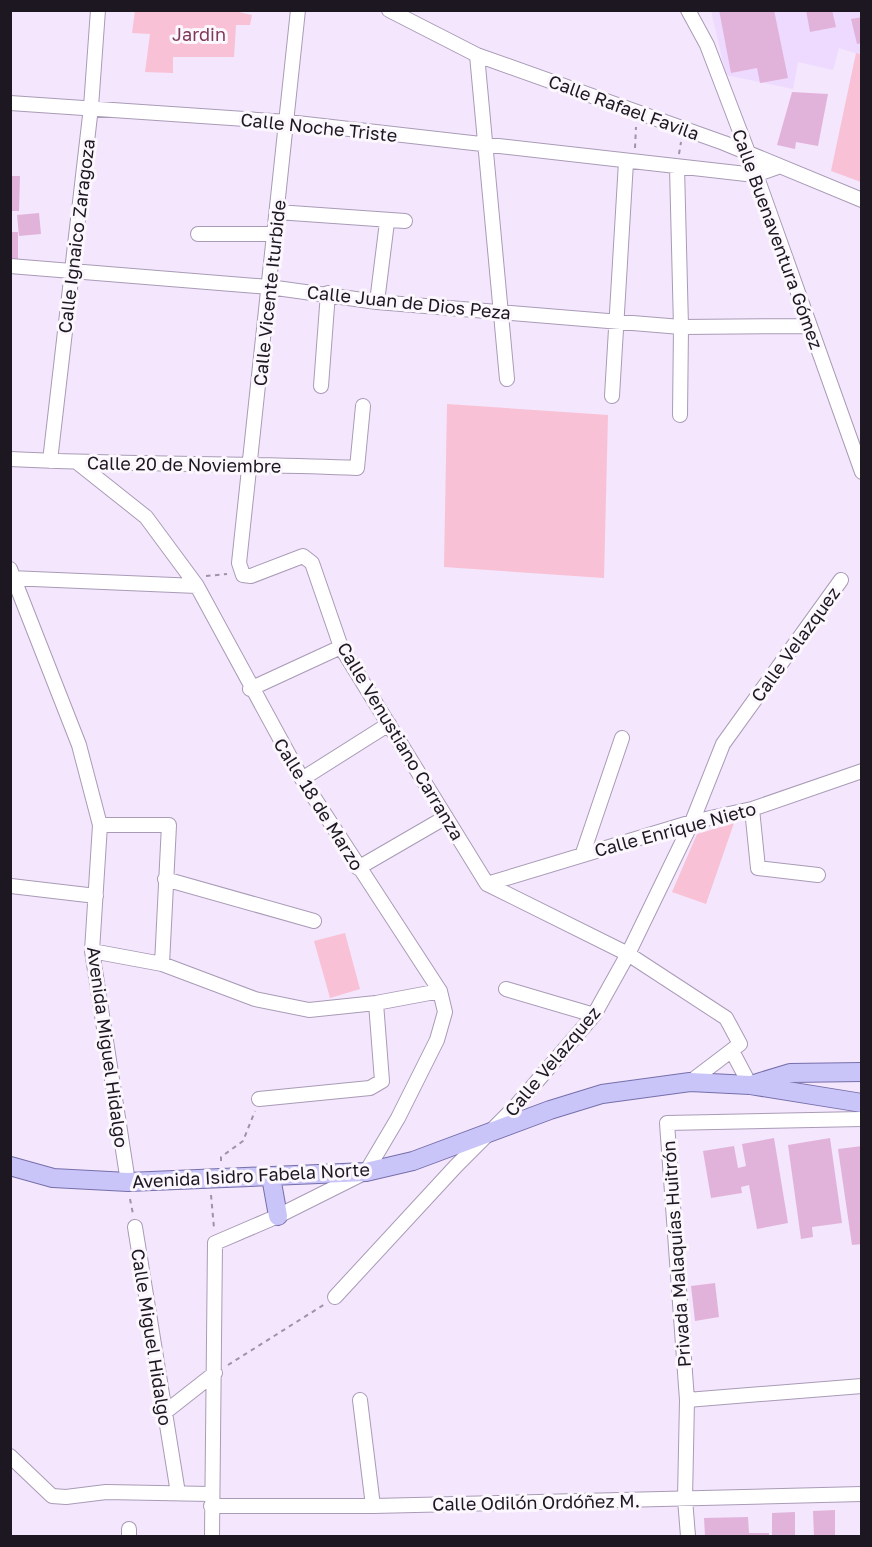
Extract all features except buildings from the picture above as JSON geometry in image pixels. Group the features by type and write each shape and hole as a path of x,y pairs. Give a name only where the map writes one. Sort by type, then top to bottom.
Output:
{"main road":[{"path":"750,1085 790,1073 861,1072"},
{"name":"Avenida Isidro Fabela Norte","path":"10,1166 53,1178 128,1182 366,1172 413,1161 550,1110 602,1094 690,1082 750,1085"},
{"path":"750,1085 861,1103"},
{"path":"271,1176 278,1216"}],"street":[{"name":"Calle Ignaico Zaragoza","path":"50,461 91,107 98,10"},
{"name":"Calle Vicente Iturbide","path":"242,573 239,563 269,287 272,234 277,212 288,122 298,10"},
{"name":"Calle Rafael Favila","path":"389,10 477,55 724,143 861,200"},
{"name":"Calle Buenaventura Gómez","path":"687,10 707,45 749,155 861,472"},
{"path":"477,55 507,379"},
{"name":"Calle Noche Triste","path":"10,103 288,122 755,175 778,167"},
{"path":"612,396 630,162"},
{"path":"677,167 681,327 680,415"},
{"path":"277,212 387,222 405,221"},
{"path":"377,302 387,222"},
{"path":"198,234 272,234"},
{"name":"Calle Juan de Dios Peza","path":"10,266 269,287 328,293 377,302 681,327 809,326"},
{"path":"321,386 328,293"},
{"name":"Calle 20 de Noviembre","path":"10,459 78,463 250,463 357,468 363,406"},
{"name":"Calle 18 de Marzo","path":"78,463 146,517 194,582 250,689 302,779 358,868 400,926 440,991 445,1012 437,1040 398,1118 366,1172"},
{"name":"Calle Venustiano Carranza","path":"242,573 251,576 303,556 312,563 341,647 487,884"},
{"path":"12,575 194,582"},
{"name":"Avenida Miguel Hidalgo","path":"12,575 79,745 100,825 92,951 128,1182"},
{"name":"Calle Velazquez","path":"335,1298 514,1108 594,1016 628,954 692,822 723,744 841,580"},
{"path":"250,689 341,647"},
{"path":"302,779 389,724"},
{"path":"583,854 622,738"},
{"name":"Calle Enrique Nieto","path":"487,884 692,822 752,809 861,771"},
{"path":"752,809 758,868 818,874"},
{"path":"358,868 446,817"},
{"path":"100,825 169,825 162,964"},
{"path":"165,879 314,921"},
{"path":"487,884 628,954 726,1018 740,1044 690,1082"},
{"path":"11,886 96,896"},
{"path":"92,951 162,964 255,999 309,1010 376,1003 440,991"},
{"path":"506,989 594,1016"},
{"path":"259,1100 370,1088 382,1081 376,1003"},
{"path":"732,1052 750,1085"},
{"name":"Privada Malaquías Huitrón","path":"687,1400 667,1123 861,1119"},
{"path":"212,1536 210,1500 215,1373 215,1243 278,1216 366,1172"},
{"name":"Calle Miguel Hidalgo","path":"135,1227 178,1493"},
{"path":"164,1413 215,1373"},
{"path":"688,1536 685,1499 687,1400 861,1386"},
{"path":"360,1400 373,1506"},
{"name":"Calle Odilón Ordóñez M.","path":"10,1456 52,1496 66,1497 106,1492 178,1493 210,1500 373,1506 861,1494"}],"path":[{"path":"630,162 637,121"},
{"path":"194,582 242,573"},
{"path":"215,1243 214,1179 221,1157 243,1141 259,1100"},
{"name":"Calle Miguel Hidalgo","path":"128,1182 135,1227"},
{"path":"215,1373 335,1298"}],"shaded area":[{"path":"711,11 861,11 861,55 839,48 833,70 798,62 793,89 726,75"}],"green space":[{"name":"Jardin","path":"230,10 252,15 250,25 236,25 234,57 173,57 173,73 145,72 150,34 132,33 135,11"},
{"path":"856,53 862,55 861,182 831,171"},
{"path":"447,404 608,415 604,578 444,567"},
{"path":"734,823 706,904 672,892 697,834"},
{"path":"345,933 360,989 330,998 314,941"}]}
